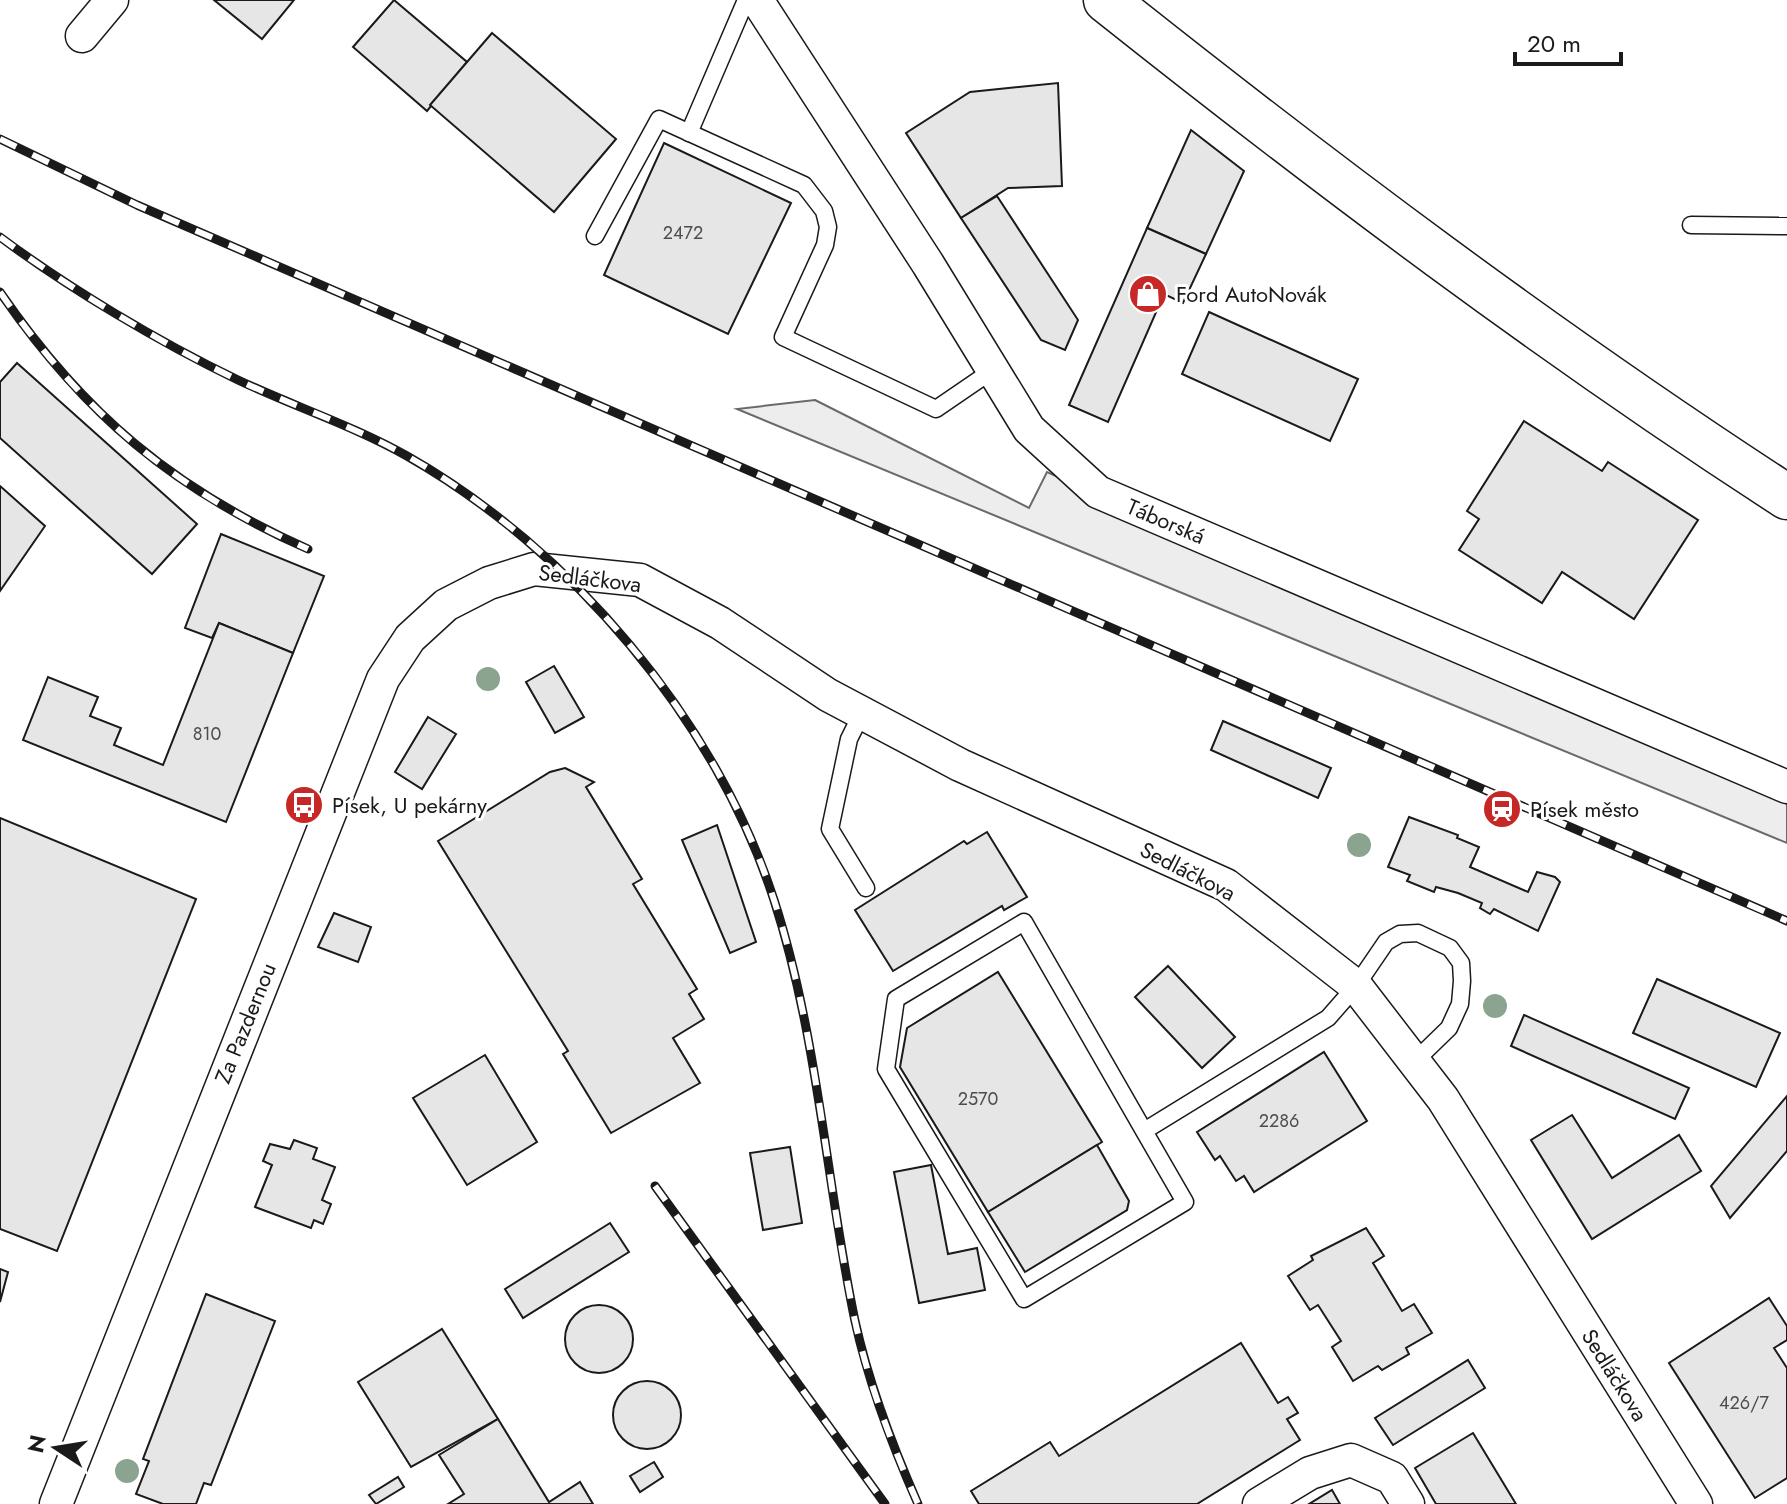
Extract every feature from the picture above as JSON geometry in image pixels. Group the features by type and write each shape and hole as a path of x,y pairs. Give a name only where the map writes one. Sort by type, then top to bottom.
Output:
{"main road":[{"path":"1106,0 1363,202 1627,390 1787,497"}],"street":[{"path":"82,36 112,0"},
{"name":"Táborská","path":"757,0 1029,429 1098,492 1787,787"},
{"name":"Sedláčkova","path":"489,583 534,569 640,580 720,623 828,695 960,765 1226,885 1356,986 1443,1099 1696,1504"},
{"name":"Za Pazdernou","path":"56,1504 383,679 419,630 446,605 489,583"},
{"path":"1259,1504 1310,1473 1351,1460 1392,1478 1408,1504"}],"lane":[{"path":"689,133 746,0"},
{"path":"595,236 659,119 804,185 824,211 828,227 825,245 783,337 936,409 993,370"},
{"path":"1691,225 1787,226"},
{"path":"862,713 849,739 830,829 866,888"},
{"path":"1024,922 1144,1131 1185,1202 1024,1299 886,1069 896,999 1024,922"},
{"path":"1144,1131 1328,1018 1356,986 1386,942 1400,934 1418,933 1436,939 1453,951 1461,963 1460,1004 1449,1028 1414,1062"}],"shaded area":[{"path":"815,400 1029,508 1047,472 1787,804 1787,843 737,409"}],"building":[{"path":"214,0 294,0 262,39"},
{"path":"394,0 467,62 427,111 353,47"},
{"path":"492,33 616,139 554,212 430,105"},
{"path":"1058,83 1062,186 1008,188 961,218 906,133 970,92"},
{"path":"1191,130 1244,171 1206,254 1147,228"},
{"path":"664,143 791,203 728,334 604,275"},
{"path":"997,196 1078,320 1065,350 1041,340 961,218"},
{"path":"1147,228 1206,254 1183,303 1164,294 1108,422 1069,405"},
{"path":"1209,312 1358,379 1330,441 1182,374"},
{"path":"17,363 197,524 152,574 0,438 0,382"},
{"path":"1524,421 1602,471 1608,462 1698,520 1634,619 1562,572 1542,603 1459,550 1479,519 1467,511"},
{"path":"0,486 45,526 0,591"},
{"path":"221,534 324,576 293,653 219,623 212,638 185,628"},
{"path":"219,623 293,653 226,822 23,740 48,677 98,697 90,716 121,728 114,745 163,765"},
{"path":"554,666 584,717 555,733 526,682"},
{"path":"428,717 456,734 422,789 395,772"},
{"path":"1223,721 1331,768 1318,798 1211,750"},
{"path":"565,768 594,782 586,787 642,879 633,884 697,989 689,994 704,1019 673,1038 700,1083 611,1133 563,1054 568,1051 438,841 550,772"},
{"path":"1409,817 1458,835 1457,838 1479,847 1470,867 1528,892 1537,872 1555,877 1560,882 1538,931 1494,909 1490,914 1480,908 1482,903 1458,893 1436,887 1434,892 1407,881 1410,875 1388,867"},
{"path":"0,818 196,899 57,1251 0,1229"},
{"path":"717,825 756,942 730,953 682,840"},
{"path":"987,832 1027,897 1004,910 1002,906 893,971 855,910 964,841 967,844"},
{"path":"334,913 371,927 358,962 318,947"},
{"path":"1168,966 1235,1037 1202,1068 1135,997"},
{"path":"998,972 1102,1142 988,1212 900,1067 907,1028"},
{"path":"1657,979 1780,1033 1756,1087 1633,1033"},
{"path":"1524,1015 1689,1088 1675,1119 1511,1046"},
{"path":"1324,1052 1367,1121 1254,1192 1244,1176 1236,1181 1220,1156 1215,1160 1197,1132"},
{"path":"485,1055 537,1142 467,1185 413,1098"},
{"path":"1787,1096 1787,1151 1730,1218 1711,1186"},
{"path":"1572,1115 1612,1178 1679,1135 1701,1171 1592,1239 1531,1140"},
{"path":"294,1140 317,1148 313,1159 335,1167 322,1200 331,1204 323,1224 314,1220 311,1228 255,1207 272,1165 263,1161 270,1144 290,1149"},
{"path":"1097,1145 1129,1201 1127,1210 1025,1272 988,1212"},
{"path":"790,1147 802,1223 763,1230 750,1153"},
{"path":"931,1165 948,1254 977,1248 985,1290 919,1303 894,1172"},
{"path":"610,1223 629,1252 523,1318 505,1289"},
{"path":"1366,1228 1384,1256 1373,1263 1402,1311 1414,1304 1432,1333 1406,1348 1409,1354 1382,1370 1378,1366 1353,1381 1332,1347 1341,1341 1318,1305 1310,1310 1288,1276 1313,1260 1311,1256"},
{"path":"0,1269 8,1272 0,1302"},
{"path":"206,1294 275,1321 211,1485 204,1483 196,1504 163,1504 136,1494 149,1461 143,1459"},
{"path":"1769,1298 1787,1326 1787,1340 1774,1348 1787,1368 1787,1478 1755,1498 1669,1363"},
{"path":"606,1305 627,1320 633,1339 631,1352 623,1363 606,1373 592,1373 575,1363 567,1352 565,1332 575,1315 586,1307"},
{"path":"442,1329 498,1419 411,1467 358,1382"},
{"path":"1241,1343 1278,1403 1288,1397 1298,1413 1287,1419 1300,1440 1197,1504 979,1504 971,1491 1050,1442 1059,1456"},
{"path":"1468,1360 1485,1388 1393,1445 1375,1418"},
{"path":"640,1381 654,1381 666,1386 676,1396 681,1415 676,1434 666,1444 654,1449 640,1449 628,1444 618,1434 613,1422 613,1408 618,1396 628,1386"},
{"path":"498,1419 549,1502 580,1482 593,1504 448,1504 464,1494 439,1455"},
{"path":"1473,1433 1516,1504 1436,1504 1415,1468"},
{"path":"654,1462 663,1477 640,1492 630,1476"},
{"path":"398,1477 404,1487 376,1504 369,1495"},
{"path":"1332,1490 1340,1504 1309,1504"}],"railway":[{"path":"0,139 137,205 1787,921"},
{"path":"0,237 85,295 177,349 238,380 387,445 467,494 525,539 580,590 630,645 676,705 715,768 748,833 774,900 801,1004 855,1321 882,1414 918,1504"},
{"path":"0,292 65,375 135,444 215,501 308,549"},
{"path":"655,1186 885,1504"}],"place":[{"name":"Ford AutoNovák","path":"1148,294"},
{"name":"Písek, U pekárny","path":"304,805"},
{"name":"Písek město","path":"1502,809"}]}
